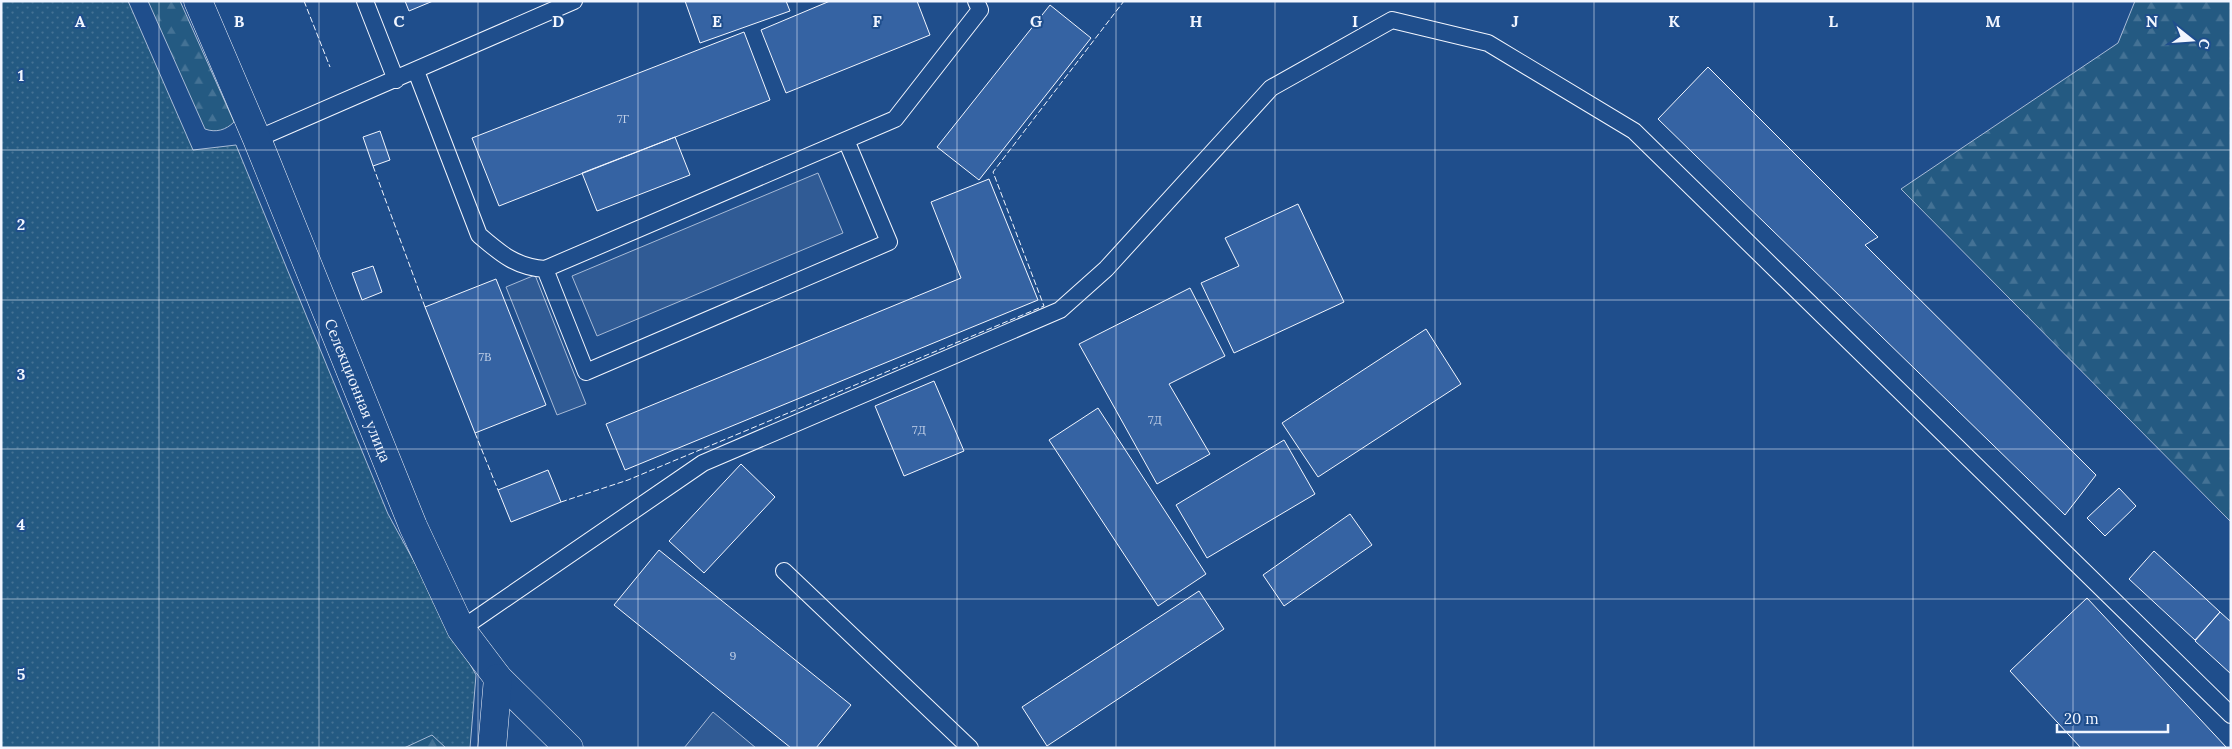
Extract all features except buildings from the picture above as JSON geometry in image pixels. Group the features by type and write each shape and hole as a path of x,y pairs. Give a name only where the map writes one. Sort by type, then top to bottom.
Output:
{"street":[{"name":"Селекционная улица","path":"198,1 258,139 413,526 460,628 498,678 569,748"},
{"path":"492,748 498,678"}],"lane":[{"path":"365,1 396,80"},
{"path":"258,139 574,1"},
{"path":"416,71 479,235 501,254 526,268 544,269 894,120 980,10 976,1"},
{"path":"460,628 704,463 1060,310 1106,269 1271,88 1392,20 1488,43 1634,131 2231,715"},
{"path":"544,269 586,372 889,242 846,140"},
{"path":"784,571 970,748"}],"green space":[{"path":"1,1 128,1 193,150 236,145 388,514 476,675 470,748 1,748"},
{"path":"148,1 180,1 234,122 228,127 217,131 205,129"},
{"path":"2135,1 2231,1 2231,522 1901,189 2118,43"},
{"path":"432,735 446,748 404,748"}],"shaded area":[{"path":"818,173 843,233 597,336 572,276"},
{"path":"535,275 586,404 557,415 506,287"},
{"path":"713,712 756,748 684,748"}],"fence":[{"path":"304,1 330,67"},
{"path":"561,502 628,480 1044,306 993,172 1124,1"},
{"path":"373,166 425,307"},
{"path":"475,433 498,490"}]}
